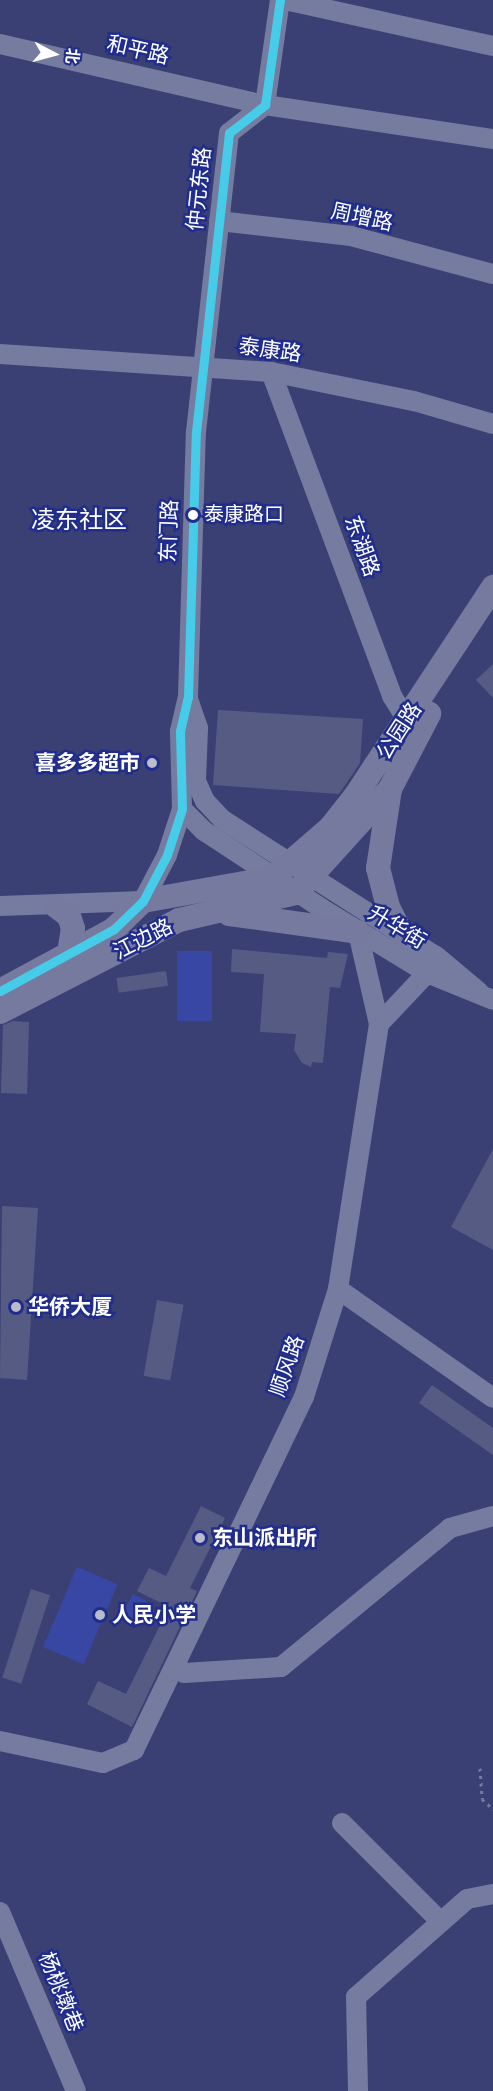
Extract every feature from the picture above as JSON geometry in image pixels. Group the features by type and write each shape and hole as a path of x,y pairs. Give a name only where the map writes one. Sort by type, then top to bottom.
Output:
{"main road":[{"name":"公园路","path":"303,884 390,789 413,724 493,587"},
{"name":"公园路","path":"281,870 330,827 413,724 493,616"},
{"path":"390,789 378,868 388,907 401,933"},
{"path":"143,901 281,870"},
{"name":"江边路","path":"0,1012 179,920 215,912 303,884"},
{"name":"江边路","path":"0,991 114,929 143,901"},
{"path":"57,907 69,916 73,928 69,954"},
{"path":"215,912 358,932"}],"street":[{"path":"265,105 280,0"},
{"path":"285,0 460,42 493,46"},
{"name":"和平路","path":"0,44 265,105 493,139"},
{"name":"仲元东路","path":"203,366 229,133 265,105"},
{"name":"周增路","path":"219,221 351,236 493,274"},
{"name":"泰康路","path":"0,354 271,372 414,401 493,424"},
{"name":"东门路","path":"143,901 167,855 182,809 180,731 188,697 196,432 203,366"},
{"name":"东湖路","path":"271,372 392,696 413,724"},
{"name":"东门路","path":"188,697 198,728 196,781 205,801 223,820 281,870"},
{"path":"182,809 204,831 281,870 303,884"},
{"name":"升华街","path":"303,884 358,932 427,973 486,996"},
{"name":"升华街","path":"303,884 401,933 486,996"},
{"path":"0,906 57,907 143,901"},
{"name":"顺风路","path":"0,1740 103,1763 134,1750 304,1397 338,1289 379,1024 358,932"},
{"path":"379,1024 427,973"},
{"path":"338,1289 493,1398"},
{"path":"184,1673 281,1667 450,1528 493,1516"},
{"path":"342,1823 441,1922"},
{"path":"358,2091 356,1997 467,1899 493,1894"},
{"name":"杨桃墩巷","path":"0,1912 76,2091"}],"path":[{"path":"480,1768 482,1799 493,1809"}],"shaded area":[{"path":"177,951 212,951 212,1021 177,1021"},
{"path":"77,1567 118,1584 84,1664 43,1647"},
{"path":"133,1594 148,1602 135,1627 120,1619"}],"building":[{"path":"493,664 493,698 476,680"},
{"path":"218,710 363,719 360,763 339,794 213,785"},
{"path":"232,949 327,958 328,952 348,954 340,988 330,987 323,1063 312,1062 311,1067 302,1063 294,1050 296,1034 260,1032 264,974 231,972"},
{"path":"166,971 168,986 119,993 116,978"},
{"path":"13,1021 29,1022 27,1094 1,1093 3,1025"},
{"path":"493,1149 493,1250 451,1227"},
{"name":"华侨大厦","path":"2,1206 38,1208 27,1380 0,1378"},
{"path":"157,1300 184,1305 170,1381 144,1376"},
{"path":"432,1385 493,1428 493,1455 419,1403"},
{"path":"201,1506 225,1518 190,1588 197,1591 132,1727 87,1704 98,1681 126,1694 169,1607 137,1591 149,1568 166,1576"},
{"path":"31,1589 50,1595 21,1684 2,1677"}],"transit line":[{"path":"0,991 114,929 143,901 167,855 182,809 180,731 188,697 196,432 229,133 265,105 280,0"}],"place":[{"name":"泰康路口","path":"193,515"},
{"name":"喜多多超市","path":"152,763"},
{"name":"华侨大厦","path":"16,1307"},
{"name":"东山派出所","path":"200,1538"},
{"name":"人民小学","path":"100,1615"}],"district":[{"name":"凌东社区","path":"79,521"}]}
